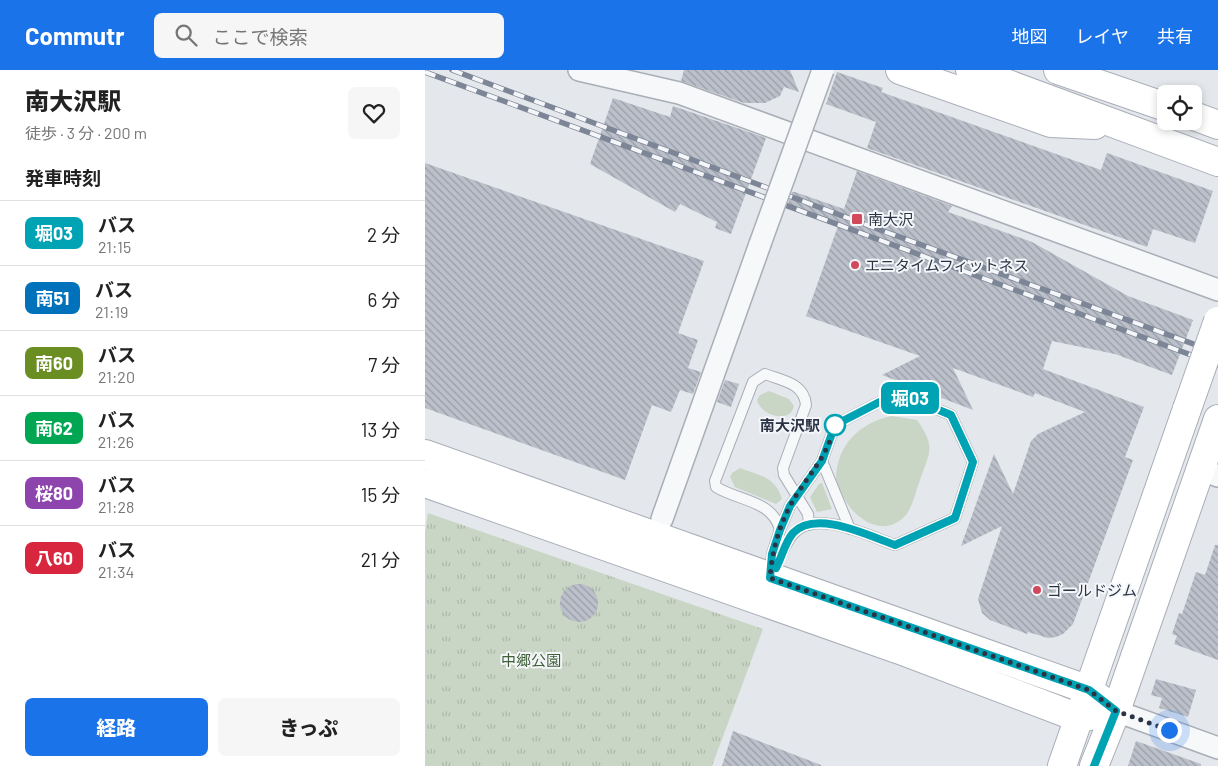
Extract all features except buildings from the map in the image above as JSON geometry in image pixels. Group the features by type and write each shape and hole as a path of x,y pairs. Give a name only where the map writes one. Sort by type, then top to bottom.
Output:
{"street":[{"path":"579,70 679,93 1218,290"},
{"path":"662,519 823,70"},
{"path":"900,70 1051,123 1119,126"},
{"path":"970,70 1218,162"},
{"path":"1058,70 1157,104"},
{"path":"1092,70 1130,94"},
{"path":"1202,119 1218,125"},
{"path":"1063,766 1218,321"},
{"path":"1094,766 1209,473 1218,419"},
{"path":"425,454 766,590 900,650 1079,718 1116,711"},
{"path":"425,483 1089,690 1116,711 1218,748"}],"lane":[{"path":"780,530 778,522 763,506 725,492 716,487 715,481 753,382 765,374 796,385 805,397 806,404 783,468 783,475 798,495 808,514 809,525"},
{"path":"897,393 951,415 973,462 955,518 895,545 835,524 803,526 790,537 766,590 772,554 780,530 798,495 822,461 835,425 897,393"},
{"path":"822,461 850,529"}],"green space":[{"path":"769,391 789,399 794,406 791,412 787,415 775,416 763,410 757,400 760,395"},
{"path":"892,416 917,420 927,437 929,449 912,503 906,515 897,523 888,526 878,526 869,523 852,510 839,489 836,478 837,466 846,445 861,429 870,423"},
{"path":"740,468 771,481 779,491 782,499 776,504 735,487 730,477 732,473"},
{"path":"822,483 832,509 817,512 810,497 819,484"},
{"name":"中郷公園","path":"428,513 763,629 712,766 425,766 425,532"}],"railway":[{"path":"452,70 856,221 1218,353"},
{"path":"425,72 1218,365"}],"bus line":[{"name":"堀03","path":"776,568 790,537 803,526 822,523 835,524 895,545 955,518 959,511 973,462 951,415 897,393 835,425 822,461 790,506 772,554 770,578 1089,690 1116,711 1094,766"}],"place":[{"name":"南大沢","path":"857,219"},
{"name":"エニタイムフィットネス","path":"855,265"},
{"name":"南大沢駅","path":"835,425"},
{"name":"ゴールドジム","path":"1037,590"}],"route":[{"path":"835,425 822,461 790,506 772,554 770,578 1089,690 1116,711 1169,730"}]}
